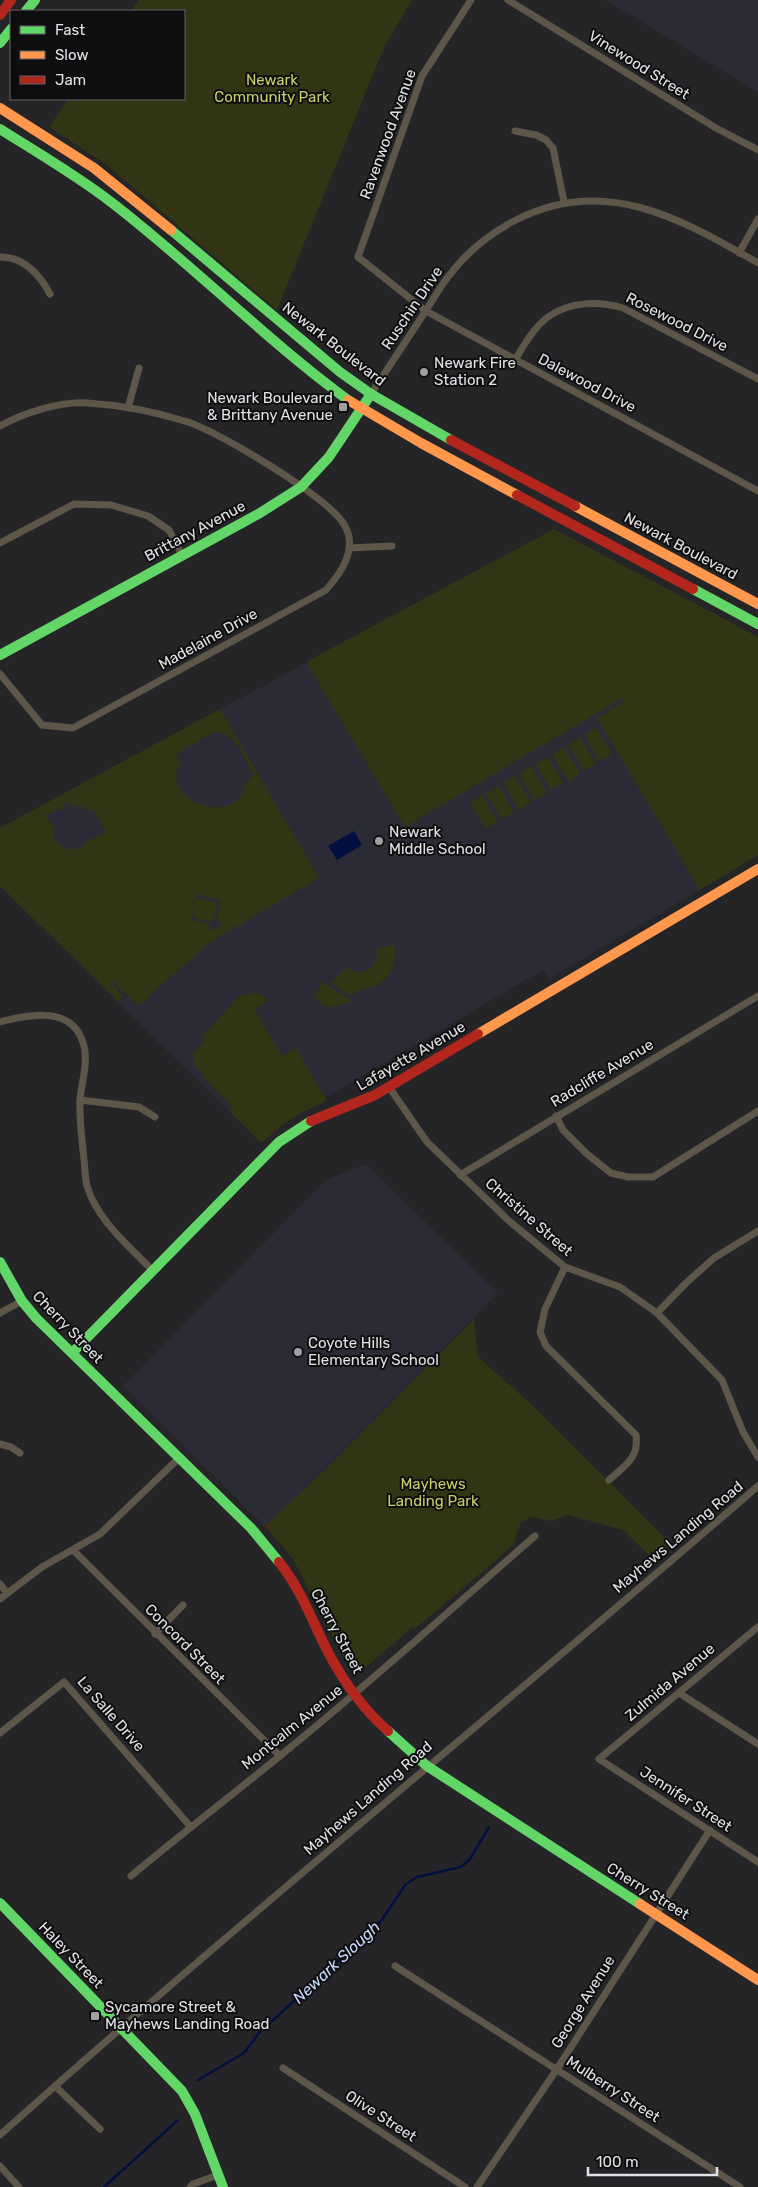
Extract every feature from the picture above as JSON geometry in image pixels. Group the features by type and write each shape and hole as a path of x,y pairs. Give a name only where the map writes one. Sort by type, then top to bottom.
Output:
{"street":[{"path":"0,15 11,0"},
{"path":"27,10 35,0"},
{"name":"Ravenwood Avenue","path":"358,257 422,76 470,0"},
{"name":"Vinewood Street","path":"508,0 716,128 758,150"},
{"path":"0,43 10,30"},
{"name":"Newark Boulevard","path":"0,108 71,153 122,189 291,332 340,372 371,394 466,448 758,604"},
{"path":"0,129 75,176 112,203 312,372 362,408 421,443 758,624"},
{"path":"516,131 536,135 546,140 553,148 564,202"},
{"name":"Ruschin Drive","path":"371,394 448,276 472,251 496,231 532,211 564,202 602,200 634,206 669,216 758,263"},
{"path":"739,253 758,219"},
{"path":"0,257 26,265 42,278 50,294"},
{"name":"Dalewood Drive","path":"358,257 426,311 758,491"},
{"name":"Rosewood Drive","path":"515,360 532,333 548,317 568,308 588,303 606,303 623,308 758,379"},
{"path":"128,408 138,368"},
{"name":"Brittany Avenue","path":"0,655 260,513 301,487 330,457 371,394"},
{"name":"Madelaine Drive","path":"0,674 42,724 73,728 326,590 343,571 349,548 346,527 336,514 301,487 233,444 188,422 128,408 85,403 43,408 1,423"},
{"path":"0,543 74,504 111,505 148,516 169,530 182,555"},
{"path":"349,548 392,546"},
{"name":"Lafayette Avenue","path":"72,1353 279,1142 294,1130 312,1120 358,1104 389,1088 758,869"},
{"name":"Radcliffe Avenue","path":"460,1175 758,996"},
{"path":"0,1022 27,1014 47,1014 64,1019 76,1030 84,1045 85,1063 80,1100 87,1186 97,1208 110,1226 152,1270"},
{"name":"Christine Street","path":"389,1088 426,1142 509,1221 565,1267 620,1287 657,1313 722,1380 743,1432 758,1457"},
{"path":"80,1100 139,1108 155,1117"},
{"path":"556,1116 563,1130 586,1154 611,1174 628,1177 653,1177 758,1111"},
{"path":"657,1313 714,1258 758,1231"},
{"name":"Cherry Street","path":"0,1262 22,1301 72,1353 251,1528 292,1578 330,1656 354,1694 378,1722 427,1766 758,1980"},
{"path":"565,1267 545,1309 540,1332 546,1346 636,1435 638,1446 634,1457 609,1480"},
{"path":"0,1313 22,1301"},
{"path":"0,1444 11,1447 20,1454"},
{"path":"0,1599 42,1567 100,1534 179,1458"},
{"name":"Mayhews Landing Road","path":"0,2135 121,2028 427,1766 758,1486"},
{"name":"Montcalm Avenue","path":"131,1876 354,1694 536,1536"},
{"name":"Concord Street","path":"72,1550 280,1756"},
{"path":"0,1584 7,1593"},
{"path":"155,1634 183,1605"},
{"name":"Zulmida Avenue","path":"599,1759 758,1627"},
{"name":"La Salle Drive","path":"0,1733 64,1682 190,1826"},
{"path":"679,1693 758,1744"},
{"name":"Jennifer Street","path":"599,1759 758,1862"},
{"name":"George Avenue","path":"477,2187 557,2069 710,1830"},
{"name":"Haley Street","path":"0,1903 182,2091 195,2114 223,2187"},
{"name":"Mulberry Street","path":"395,1966 740,2187"},
{"name":"Olive Street","path":"283,2068 465,2187"},
{"path":"55,2086 100,2129"},
{"path":"0,2166 19,2187"},
{"path":"190,2187 218,2175"}],"shaded area":[{"path":"606,0 758,0 758,92"},
{"name":"Newark Middle School","path":"554,529 758,637 758,855 549,979 543,970 326,1097 326,1101 293,1117 261,1143 0,886 0,828"},
{"path":"354,831 362,845 337,860 328,846"},
{"name":"Coyote Hills Elementary School","path":"366,1164 498,1293 327,1468 265,1526 123,1386 327,1179"}],"green space":[{"name":"Newark Community Park","path":"139,0 412,0 385,45 277,310 107,165 49,127 68,100 185,100 185,10 132,10"},
{"path":"554,529 758,637 758,855 700,890 597,718 624,702 622,698 405,827 306,662"},
{"path":"220,709 319,878 202,947 203,949 151,994 144,1003 136,1004 112,980 113,985 123,996 118,1001 0,886 0,828","holes":["215,732 229,736 234,741 254,775 245,784 239,798 229,805 216,807 202,805 189,798 180,789 176,777 180,763 176,754","70,802 73,806 85,807 88,812 94,810 105,832 91,839 80,849 66,849 54,840 53,826 45,816 59,808 61,811 65,809 63,805","197,894 221,900 217,921 222,925 210,931 210,924 191,920"]},
{"path":"596,728 612,754 600,761 584,735"},
{"path":"580,737 596,764 584,771 568,745"},
{"path":"564,747 580,773 568,781 552,754"},
{"path":"548,757 563,783 551,790 535,764"},
{"path":"531,766 547,793 535,800 519,773"},
{"path":"515,776 531,802 519,810 503,783"},
{"path":"499,786 514,812 502,819 486,793"},
{"path":"482,795 498,822 486,829 470,803"},
{"path":"197,898 218,904 214,920 211,922 193,916"},
{"path":"394,944 394,963 390,974 381,983 360,990 353,995 344,992 331,983 347,967 358,972 368,970 375,962 377,949"},
{"path":"323,981 337,992 350,998 350,1003 328,1007 320,1004 315,995"},
{"path":"255,993 263,995 268,1001 254,1009 282,1056 296,1048 326,1099 326,1101 292,1119 261,1143 229,1111 232,1107 193,1064 193,1053 205,1040 202,1034 211,1027 239,996"},
{"name":"Mayhews Landing Park","path":"474,1319 478,1357 531,1404 671,1544 653,1559 623,1530 569,1515 550,1521 532,1517 521,1522 513,1545 501,1556 415,1629 413,1627 361,1671 356,1672 352,1670 343,1656 293,1559 265,1526 327,1468"}],"waterway":[{"name":"Newark Slough","path":"198,2080 244,2053 259,2033 381,1921 406,1884 417,1877 461,1867 470,1859 489,1827"},
{"name":"Newark Slough","path":"104,2187 177,2121"}],"traffic: fast":[{"path":"27,10 35,0"},
{"path":"0,43 10,30"},
{"path":"0,129 71,173 111,202 171,251 287,352 348,400"},
{"path":"171,230 340,372 371,394 451,440"},
{"path":"0,655 260,513 301,487 329,457 371,394"},
{"path":"693,589 758,624"},
{"path":"72,1353 279,1142 311,1121"},
{"path":"0,1262 22,1301 36,1318 251,1528 279,1562"},
{"path":"388,1731 427,1766 640,1904"},
{"path":"0,1903 182,2091 195,2114 223,2187"}],"traffic: slow":[{"path":"0,108 94,168 171,230"},
{"path":"348,400 421,443 517,495"},
{"path":"575,506 758,604"},
{"path":"478,1034 758,869"},
{"path":"640,1904 758,1980"}],"traffic: jam":[{"path":"0,15 11,0"},
{"path":"451,440 575,506"},
{"path":"517,495 693,589"},
{"path":"311,1121 375,1095 478,1034"},
{"path":"279,1562 300,1595 341,1675 363,1705 388,1731"}],"place":[{"name":"Newark Fire Station 2","path":"424,372"},
{"name":"Newark Boulevard & Brittany Avenue","path":"343,407"},
{"name":"Newark Middle School","path":"379,841"},
{"name":"Coyote Hills Elementary School","path":"298,1352"},
{"name":"Sycamore Street & Mayhews Landing Road","path":"95,2016"}]}
